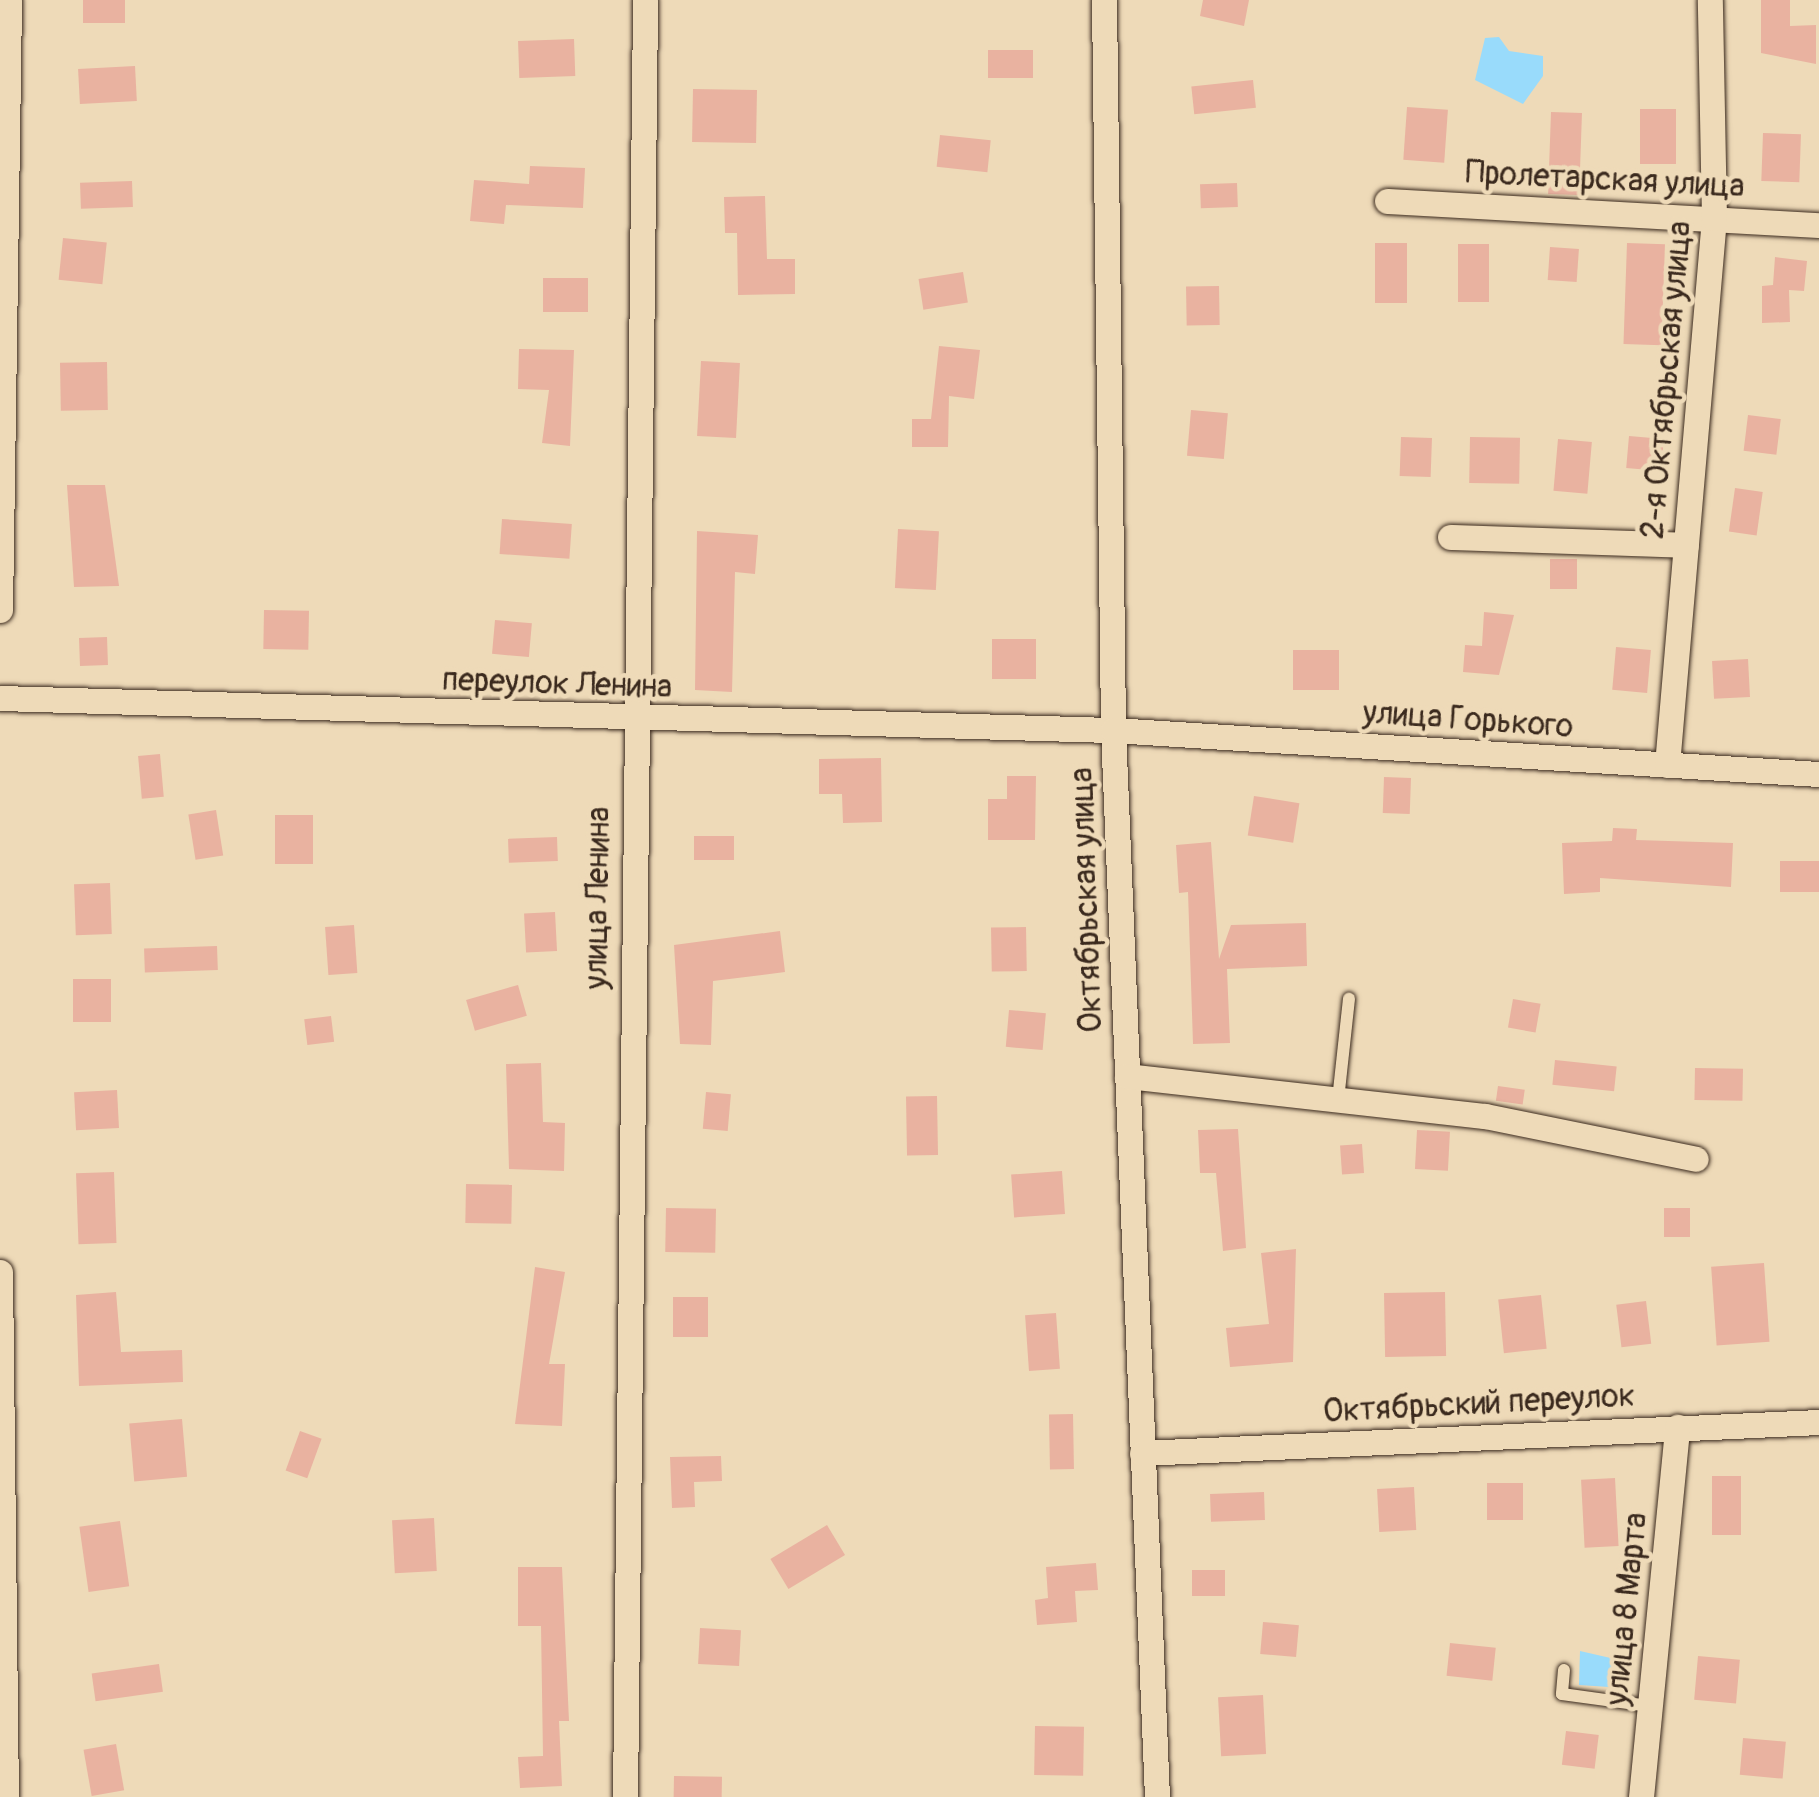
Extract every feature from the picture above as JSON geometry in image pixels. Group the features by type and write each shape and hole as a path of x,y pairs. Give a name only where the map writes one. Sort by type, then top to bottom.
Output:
{"street":[{"path":"0,610 9,0"},
{"name":"улица Ленина","path":"624,1797 633,718 644,0"},
{"name":"Октябрьская улица","path":"1104,0 1113,730 1157,1797"},
{"name":"2-я Октябрьская улица","path":"1667,765 1714,218 1710,0"},
{"name":"Пролетарская улица","path":"1387,201 1819,225"},
{"path":"1450,537 1686,545"},
{"name":"переулок Ленина","path":"0,698 1113,730"},
{"name":"улица Горького","path":"1113,730 1819,774"},
{"path":"1127,1076 1485,1116 1696,1158"},
{"path":"0,1272 6,1797"},
{"name":"Октябрьский переулок","path":"1142,1454 1819,1422"},
{"name":"улица 8 Марта","path":"1640,1797 1678,1427"}],"lane":[{"path":"1338,1100 1349,999"},
{"path":"1564,1670 1562,1694 1650,1706"}],"water":[{"path":"1499,37 1509,51 1543,56 1543,76 1523,104 1475,80 1485,38"},
{"path":"1580,1651 1628,1662 1624,1688 1579,1685"}],"building":[{"path":"83,0 125,0 125,23 83,23"},
{"path":"1203,0 1249,0 1244,26 1200,16"},
{"path":"1761,0 1790,0 1790,26 1816,25 1816,64 1761,53"},
{"path":"574,39 575,76 519,78 518,41"},
{"path":"988,50 1033,50 1033,78 988,78"},
{"path":"135,66 137,101 80,104 78,69"},
{"path":"1253,80 1256,108 1194,114 1191,86"},
{"path":"693,89 757,90 756,143 692,142"},
{"path":"1407,107 1448,110 1444,163 1403,160"},
{"path":"1640,109 1676,109 1676,164 1640,164"},
{"path":"1551,112 1582,113 1579,195 1548,194"},
{"path":"1763,133 1801,134 1799,182 1761,181"},
{"path":"940,135 991,140 987,172 937,167"},
{"path":"530,166 585,168 583,208 506,205 504,224 470,221 474,180 529,184"},
{"path":"132,181 133,207 81,209 80,183"},
{"path":"1237,183 1238,207 1201,208 1200,184"},
{"path":"765,196 767,259 795,259 795,294 738,295 737,233 725,233 724,197"},
{"path":"63,238 107,243 102,284 59,280"},
{"path":"1375,243 1407,243 1407,303 1375,303"},
{"path":"1627,243 1665,244 1661,345 1623,344"},
{"path":"1458,244 1489,244 1489,302 1458,302"},
{"path":"1550,247 1579,249 1577,282 1548,280"},
{"path":"1775,257 1807,261 1804,291 1789,290 1790,322 1762,323 1762,286 1773,285"},
{"path":"963,272 968,303 923,310 919,279"},
{"path":"543,278 588,278 588,312 543,312"},
{"path":"1219,286 1220,325 1187,326 1186,287"},
{"path":"939,346 980,350 974,399 949,396 948,447 912,447 912,419 931,419"},
{"path":"519,349 574,350 570,446 542,443 549,390 518,389"},
{"path":"701,361 740,363 736,438 697,436"},
{"path":"107,362 108,410 61,411 60,363"},
{"path":"1191,410 1228,413 1224,459 1187,456"},
{"path":"1748,415 1781,419 1776,455 1744,451"},
{"path":"1629,436 1664,439 1661,471 1626,468"},
{"path":"1401,437 1432,438 1431,477 1400,476"},
{"path":"1470,437 1520,438 1519,484 1469,483"},
{"path":"1558,439 1592,442 1587,494 1553,491"},
{"path":"67,485 105,485 119,586 74,587"},
{"path":"1735,488 1763,492 1757,535 1729,532"},
{"path":"502,519 572,524 569,559 500,554"},
{"path":"898,529 939,531 936,590 895,588"},
{"path":"697,531 758,535 755,574 735,572 732,692 695,690"},
{"path":"1550,559 1577,559 1577,589 1550,589"},
{"path":"264,610 309,611 308,650 263,649"},
{"path":"1484,612 1514,615 1499,675 1463,672 1465,645 1482,646"},
{"path":"495,620 532,623 529,657 492,654"},
{"path":"107,637 108,665 80,666 79,638"},
{"path":"992,639 1036,639 1036,679 992,679"},
{"path":"1616,647 1651,650 1647,693 1612,690"},
{"path":"1293,650 1339,650 1339,690 1293,690"},
{"path":"1748,659 1750,697 1714,699 1712,661"},
{"path":"160,754 164,797 142,799 138,756"},
{"path":"881,758 882,822 843,823 842,794 819,794 819,759"},
{"path":"1007,776 1036,776 1035,840 988,840 988,799 1007,799"},
{"path":"1384,777 1411,778 1410,814 1383,813"},
{"path":"1254,796 1299,803 1293,843 1248,836"},
{"path":"216,810 223,855 196,860 188,814"},
{"path":"275,815 313,815 313,864 275,864"},
{"path":"1613,828 1637,829 1636,840 1733,843 1731,887 1600,878 1600,892 1564,894 1562,843 1612,841"},
{"path":"694,836 734,836 734,860 694,860"},
{"path":"557,837 558,861 509,863 508,839"},
{"path":"1211,842 1219,959 1231,925 1306,923 1307,966 1227,969 1230,1043 1193,1044 1188,892 1179,893 1176,845"},
{"path":"1780,861 1819,861 1819,892 1780,892"},
{"path":"110,883 112,934 76,935 74,884"},
{"path":"555,912 557,951 526,953 524,914"},
{"path":"354,925 357,973 328,975 325,927"},
{"path":"1026,927 1027,971 992,972 991,928"},
{"path":"780,931 785,972 713,981 711,1045 680,1044 674,945"},
{"path":"217,946 218,970 145,973 144,949"},
{"path":"73,979 111,979 111,1022 73,1022"},
{"path":"518,985 527,1016 475,1031 466,1000"},
{"path":"1513,999 1541,1004 1536,1032 1508,1028"},
{"path":"1009,1010 1046,1013 1043,1050 1006,1047"},
{"path":"331,1016 334,1042 307,1045 304,1019"},
{"path":"1555,1060 1617,1066 1614,1091 1552,1085"},
{"path":"541,1063 543,1122 565,1123 564,1171 509,1169 506,1064"},
{"path":"1695,1068 1743,1069 1742,1101 1694,1100"},
{"path":"1498,1086 1525,1090 1523,1105 1496,1101"},
{"path":"117,1090 119,1128 76,1130 74,1092"},
{"path":"706,1092 731,1094 728,1131 703,1129"},
{"path":"937,1096 938,1155 907,1156 906,1097"},
{"path":"1238,1129 1246,1248 1223,1251 1216,1173 1200,1173 1198,1130"},
{"path":"1417,1130 1450,1132 1448,1171 1415,1169"},
{"path":"1362,1144 1364,1173 1342,1174 1340,1146"},
{"path":"1062,1171 1065,1214 1014,1217 1011,1175"},
{"path":"114,1172 116,1243 79,1244 76,1173"},
{"path":"466,1184 512,1185 511,1224 465,1223"},
{"path":"666,1208 716,1209 715,1253 665,1252"},
{"path":"1664,1208 1690,1208 1690,1237 1664,1237"},
{"path":"1296,1249 1293,1362 1230,1367 1226,1328 1269,1324 1261,1253"},
{"path":"1764,1263 1770,1342 1717,1346 1711,1267"},
{"path":"535,1267 565,1272 549,1364 565,1364 562,1426 515,1424"},
{"path":"116,1292 121,1352 182,1350 183,1382 79,1386 76,1295"},
{"path":"1445,1292 1446,1356 1385,1357 1384,1293"},
{"path":"1541,1295 1547,1349 1504,1353 1498,1299"},
{"path":"673,1297 708,1297 708,1337 673,1337"},
{"path":"1646,1301 1651,1344 1621,1347 1616,1305"},
{"path":"1056,1313 1060,1369 1029,1371 1025,1315"},
{"path":"1049,1414 1073,1414 1074,1469 1050,1469"},
{"path":"182,1419 187,1477 134,1481 129,1424"},
{"path":"300,1431 322,1439 307,1478 286,1470"},
{"path":"721,1456 722,1481 694,1482 695,1507 672,1508 670,1457"},
{"path":"1712,1476 1741,1476 1741,1535 1712,1535"},
{"path":"1615,1478 1619,1546 1585,1548 1581,1480"},
{"path":"1487,1483 1523,1483 1523,1520 1487,1520"},
{"path":"1414,1487 1416,1530 1379,1532 1377,1489"},
{"path":"1264,1492 1265,1520 1211,1522 1210,1494"},
{"path":"434,1518 437,1571 395,1573 392,1520"},
{"path":"120,1521 129,1586 89,1592 79,1527"},
{"path":"827,1525 845,1555 788,1589 770,1559"},
{"path":"1096,1563 1098,1590 1075,1591 1077,1622 1037,1625 1035,1600 1048,1598 1046,1567"},
{"path":"518,1567 562,1567 569,1721 559,1721 562,1786 520,1788 518,1757 543,1756 541,1626 518,1626"},
{"path":"1192,1570 1225,1570 1225,1596 1192,1596"},
{"path":"1263,1622 1299,1625 1296,1657 1260,1654"},
{"path":"700,1628 741,1630 739,1666 698,1664"},
{"path":"1450,1643 1496,1648 1492,1681 1447,1676"},
{"path":"1698,1656 1740,1660 1736,1703 1694,1700"},
{"path":"159,1664 163,1692 96,1701 92,1673"},
{"path":"1263,1695 1266,1754 1221,1756 1218,1697"},
{"path":"1035,1726 1084,1727 1083,1776 1034,1775"},
{"path":"1566,1731 1599,1735 1595,1769 1562,1765"},
{"path":"1743,1738 1786,1742 1783,1779 1740,1775"},
{"path":"116,1744 124,1790 92,1796 84,1750"},
{"path":"674,1776 722,1777 722,1797 674,1797"}]}
